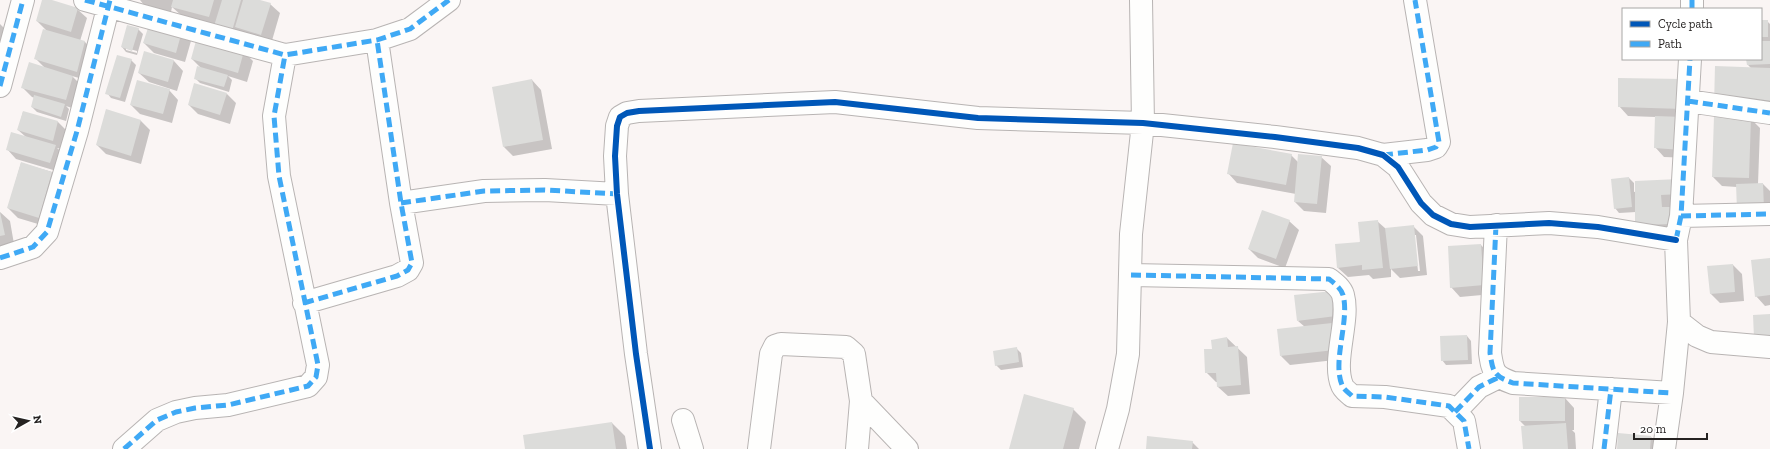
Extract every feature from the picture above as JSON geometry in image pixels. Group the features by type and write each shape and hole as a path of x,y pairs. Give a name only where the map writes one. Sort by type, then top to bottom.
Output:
{"street":[{"path":"0,86 23,0"},
{"path":"85,0 109,3 285,55 377,40 410,29 449,0"},
{"path":"1107,449 1118,409 1128,354 1131,234 1143,123 1141,0"},
{"path":"650,449 636,354 617,194 615,156 617,126 620,117 627,113 639,111 835,102 978,118 1143,123 1283,138 1358,148 1383,155 1427,150 1436,147 1439,142 1416,0"},
{"path":"0,258 33,247 47,232 77,131 109,3"},
{"path":"304,303 397,276 408,270 412,263 401,203 377,40"},
{"path":"124,449 157,420 176,412 195,408 228,405 308,386 316,376 318,365 279,176 274,116 285,55"},
{"path":"1664,449 1672,393 1679,322 1676,240 1681,216 1690,60"},
{"path":"1688,101 1770,113"},
{"path":"1383,155 1398,167 1421,203 1433,215 1450,224 1470,227 1549,223 1598,227 1676,240"},
{"path":"401,203 484,191 545,190 617,194"},
{"path":"1681,216 1770,214"},
{"path":"1496,225 1490,352 1492,366 1498,377 1513,383 1672,393"},
{"path":"1131,275 1329,279 1337,286 1343,295 1344,315 1339,368 1342,386 1352,396 1385,397 1449,406 1464,421 1469,449"},
{"path":"1679,322 1697,336 1711,342 1770,347"},
{"path":"759,449 771,354 775,346 781,344 846,347 854,354 861,401 857,449"},
{"path":"1455,412 1479,387 1498,377"},
{"path":"1604,449 1611,389"},
{"path":"861,401 907,449"},
{"path":"683,420 692,449"}],"building":[{"path":"42,0 52,0 78,8 71,32 36,21"},
{"path":"173,0 214,0 209,17 171,7"},
{"path":"222,0 241,0 232,31 214,26"},
{"path":"243,0 260,0 271,3 261,35 235,27"},
{"path":"1762,20 1768,20 1768,37 1762,37"},
{"path":"150,22 182,31 176,53 143,43"},
{"path":"127,25 139,28 132,51 121,47"},
{"path":"43,29 85,41 77,72 34,59"},
{"path":"197,37 244,51 238,73 191,59"},
{"path":"1762,41 1770,41 1770,64 1747,65 1746,60 1762,60"},
{"path":"144,51 174,60 168,82 138,73"},
{"path":"117,55 132,59 120,98 105,94"},
{"path":"29,62 73,76 66,100 21,88"},
{"path":"197,66 228,75 224,87 194,79"},
{"path":"1715,66 1770,68 1770,106 1714,105"},
{"path":"1618,78 1683,79 1683,109 1618,107"},
{"path":"532,79 543,140 503,147 492,87"},
{"path":"137,80 170,89 163,114 130,105"},
{"path":"194,83 227,93 220,115 188,105"},
{"path":"34,95 65,104 61,117 31,107"},
{"path":"106,109 141,120 131,156 96,145"},
{"path":"23,111 58,121 53,141 17,130"},
{"path":"1655,116 1684,117 1682,150 1654,148"},
{"path":"1714,116 1751,118 1749,178 1712,177"},
{"path":"11,132 56,145 50,163 6,150"},
{"path":"1233,143 1292,154 1286,185 1227,174"},
{"path":"1298,154 1322,156 1317,204 1294,202"},
{"path":"21,162 52,172 39,218 7,208"},
{"path":"1629,177 1632,207 1614,209 1611,179"},
{"path":"1679,179 1680,194 1661,195 1662,207 1672,207 1673,224 1635,225 1635,181"},
{"path":"1763,183 1764,209 1737,210 1736,184"},
{"path":"1262,210 1290,220 1276,259 1248,249"},
{"path":"0,212 5,235 0,236"},
{"path":"1378,220 1383,268 1362,270 1362,265 1337,268 1335,244 1360,242 1358,222"},
{"path":"1414,225 1418,266 1390,269 1385,228"},
{"path":"1481,244 1484,285 1450,288 1448,246"},
{"path":"1770,258 1770,295 1755,297 1751,260"},
{"path":"1733,264 1735,292 1710,294 1707,266"},
{"path":"1333,291 1336,316 1297,321 1294,295"},
{"path":"1770,314 1770,337 1754,338 1753,315"},
{"path":"1332,323 1335,350 1280,356 1277,329"},
{"path":"1467,335 1468,360 1441,361 1440,336"},
{"path":"1227,337 1228,347 1238,346 1241,385 1217,387 1216,373 1205,373 1204,349 1212,349 1211,340"},
{"path":"1017,347 1019,362 995,366 993,351"},
{"path":"1024,394 1074,408 1063,449 1009,449"},
{"path":"1519,397 1565,397 1565,421 1519,421"},
{"path":"612,422 616,449 525,449 523,435"},
{"path":"1566,423 1568,449 1523,449 1521,426"},
{"path":"1618,433 1651,436 1650,449 1617,449"},
{"path":"1147,436 1193,441 1192,449 1146,449"}],"marked path":[{"path":"0,86 23,0"},
{"path":"85,0 285,55 377,40 410,29 449,0"},
{"path":"0,258 33,247 47,232 77,131 110,0"},
{"path":"1383,155 1427,150 1436,147 1439,142 1415,0"},
{"path":"1692,0 1692,8"},
{"path":"304,303 397,276 408,270 412,263 401,203 377,40"},
{"path":"124,449 157,420 176,412 195,408 228,405 308,386 316,377 318,365 279,176 274,116 285,55"},
{"path":"1676,240 1681,216 1690,60"},
{"path":"1688,101 1770,113"},
{"path":"401,203 484,191 545,190 617,194"},
{"path":"1681,216 1770,214"},
{"path":"1496,225 1490,353 1492,365 1498,376 1513,383 1672,393"},
{"path":"1131,275 1329,279 1341,290 1345,305 1339,364 1339,375 1344,388 1352,396 1385,397 1449,406 1464,421 1469,449"},
{"path":"1455,412 1479,387 1499,377"},
{"path":"1604,449 1611,389"}],"cycle path":[{"path":"650,449 636,354 617,194 615,156 617,126 620,117 627,113 639,111 835,102 978,118 1143,123 1275,137 1358,148 1383,155 1398,167 1421,203 1433,215 1451,224 1470,227 1549,223 1598,227 1676,240"}]}
